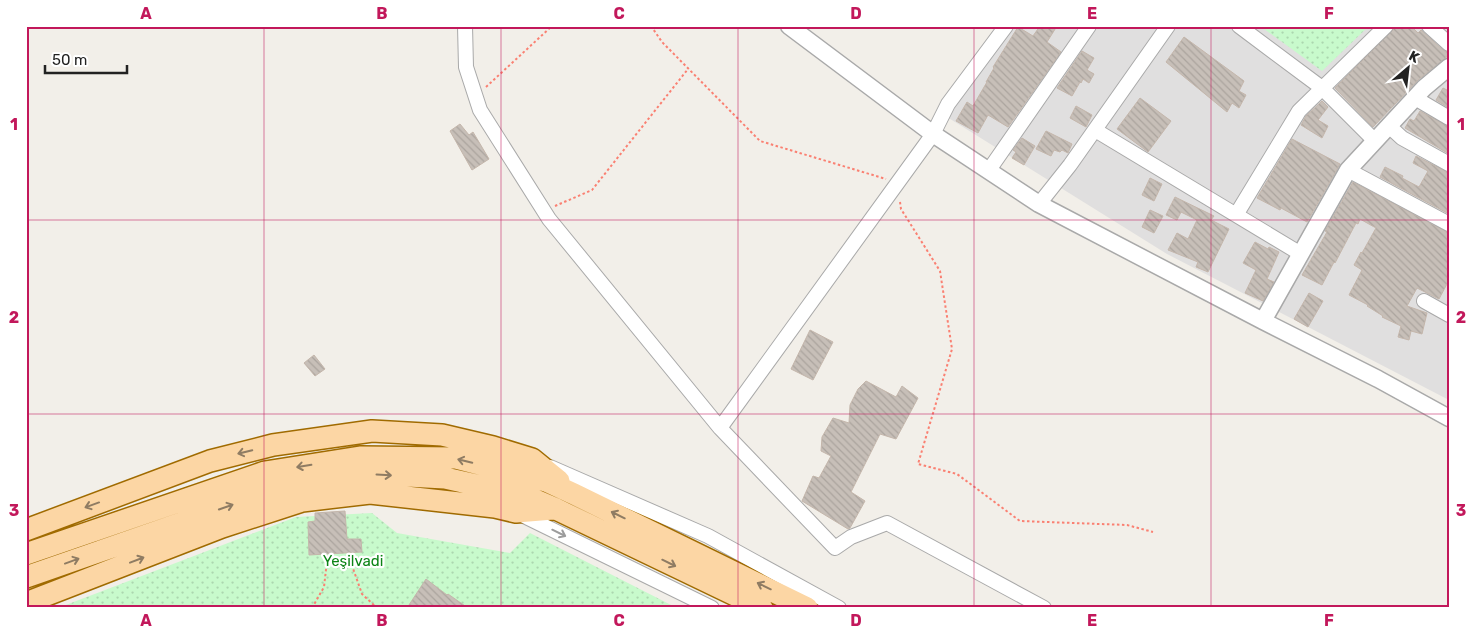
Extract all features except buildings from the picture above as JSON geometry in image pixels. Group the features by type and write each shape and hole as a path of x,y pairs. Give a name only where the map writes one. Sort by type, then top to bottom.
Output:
{"main road":[{"path":"26,530 210,461 283,443 372,431 442,435 494,446 532,460 574,494"},
{"path":"26,554 265,472 360,457 456,458 546,482 807,608"},
{"path":"26,577 276,490 370,474 445,478 526,496 762,608"},
{"path":"26,603 222,528 302,501 370,493 495,507 516,512 556,509"}],"street":[{"path":"465,26 466,67 480,110 549,219 720,428 835,548 851,537 887,523 1044,608"},
{"path":"788,26 934,134 1039,204 1378,379 1449,418"},
{"path":"989,170 1089,26"},
{"path":"1039,204 1070,165 1168,26"},
{"path":"1239,26 1322,88 1375,141"},
{"path":"1236,215 1299,111 1386,26"},
{"path":"1429,26 1449,44"},
{"path":"720,428 934,134 948,104 998,29"},
{"path":"1263,321 1348,170 1415,98 1449,67"},
{"path":"1415,98 1449,118"},
{"path":"1389,126 1402,138 1449,164"},
{"path":"1095,130 1301,254"},
{"path":"1348,170 1449,224"},
{"path":"1424,301 1449,315"},
{"path":"532,460 708,536 839,608"},
{"path":"516,512 712,608"}],"path":[{"path":"476,97 552,26"},
{"path":"651,26 662,42 760,142 898,182 901,209 940,271 952,349 918,464 957,474 1020,521 1127,525 1153,532"},
{"path":"544,211 592,190 688,69"},
{"path":"350,560 362,594 377,608"},
{"path":"312,608 324,588 327,561"}],"shaded area":[{"path":"1010,26 1449,26 1449,400 1167,254 947,117"}],"green space":[{"path":"1260,26 1369,26 1322,71"},
{"name":"Yeşilvadi","path":"372,513 397,533 510,553 530,533 677,608 58,608 296,517"}]}
